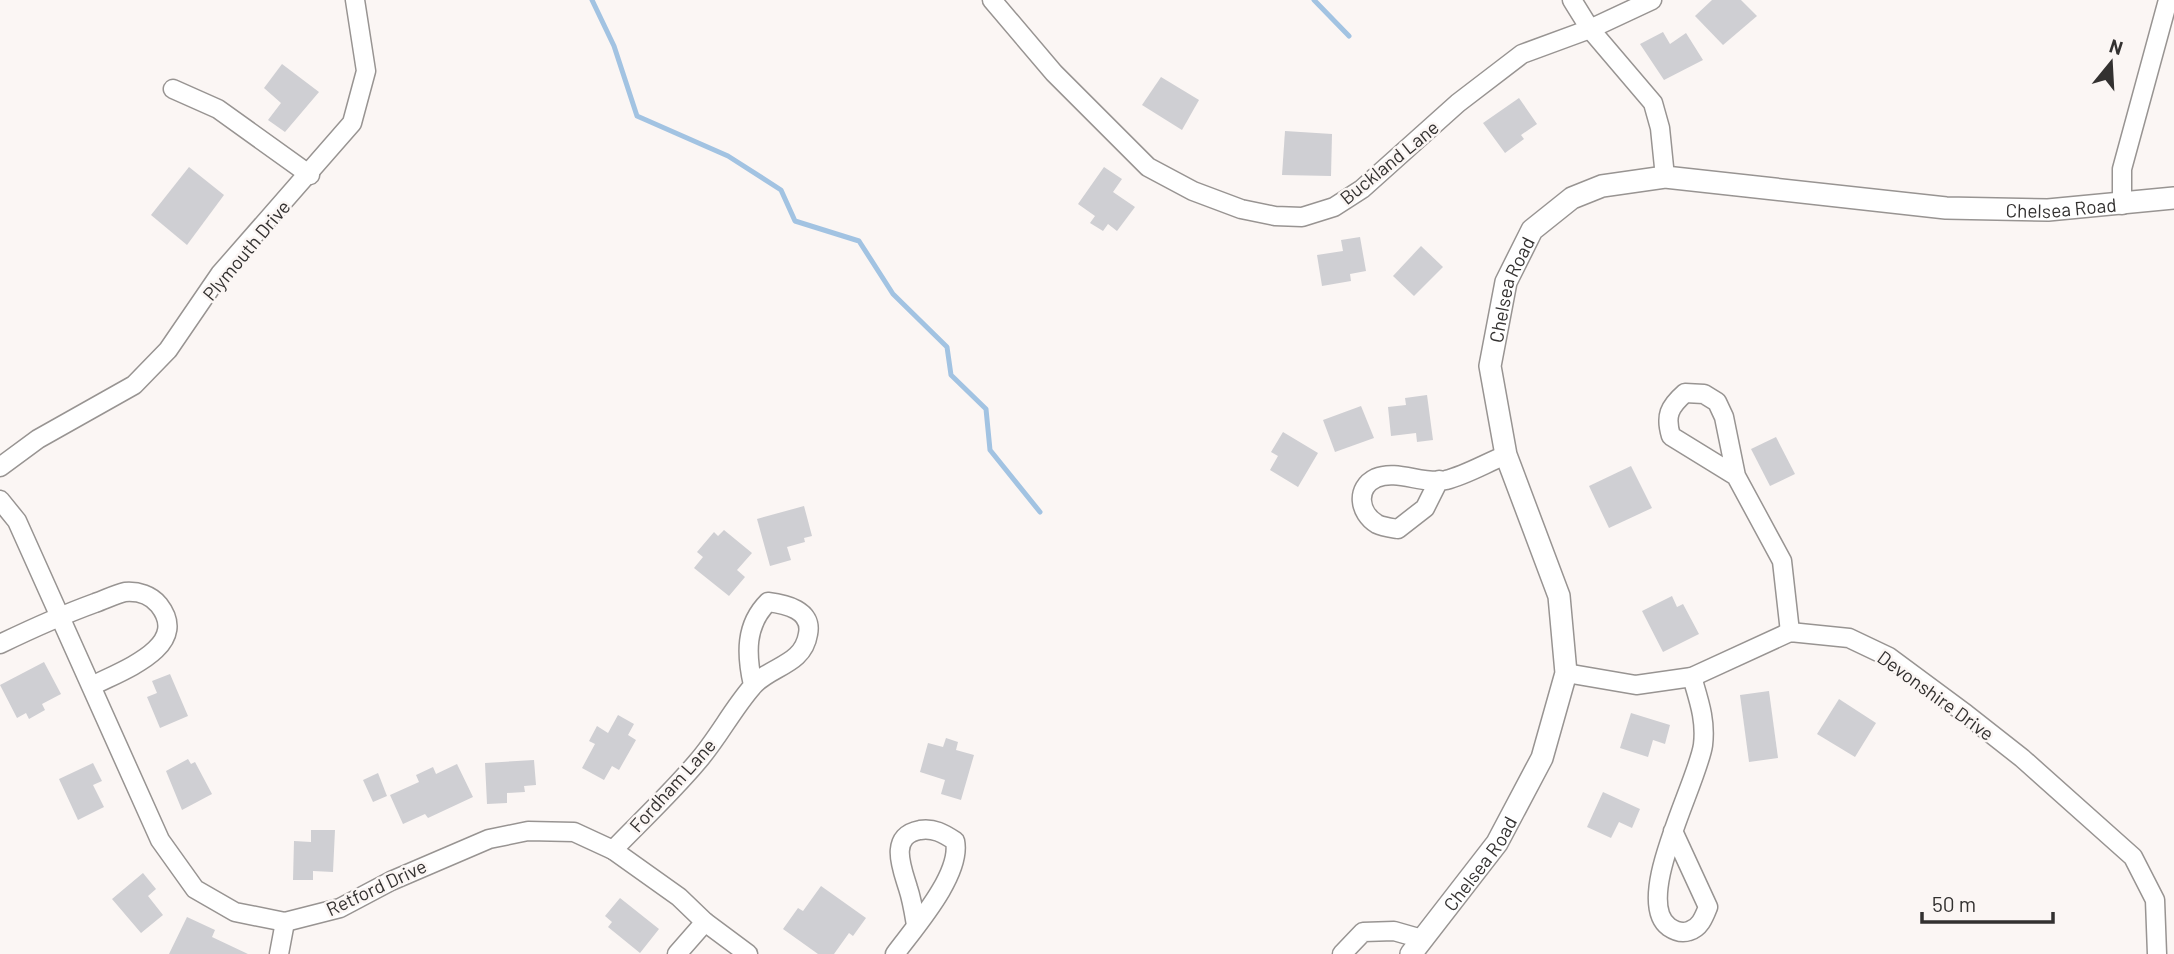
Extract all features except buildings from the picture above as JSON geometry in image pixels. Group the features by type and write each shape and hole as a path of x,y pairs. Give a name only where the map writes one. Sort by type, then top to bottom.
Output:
{"street":[{"name":"Plymouth Drive","path":"0,467 38,439 134,385 168,350 220,274 310,175 352,123 366,71 355,0"},
{"name":"Buckland Lane","path":"992,0 1054,73 1148,167 1193,191 1241,208 1275,216 1302,217 1334,206 1362,189 1458,103 1522,54 1590,29 1652,0"},
{"path":"1572,0 1590,29 1653,103 1660,128 1665,177"},
{"path":"2122,205 2122,169 2168,0"},
{"path":"173,89 218,109 310,175"},
{"name":"Chelsea Road","path":"1416,947 1496,843 1542,758 1566,673 1559,596 1506,455 1490,366 1506,282 1532,230 1572,198 1602,186 1665,177 1946,208 2048,211 2174,198"},
{"path":"1566,673 1636,685 1692,677 1790,632 1782,561 1736,476 1724,417 1717,402 1703,394 1685,393 1672,405 1669,412 1667,420 1671,436 1736,476"},
{"path":"1439,480 1506,455"},
{"name":"Retford Drive","path":"0,500 17,521 160,840 195,889 235,912 285,922 341,908 391,881 489,839 528,831 574,832 613,850 678,897 705,922 748,954"},
{"path":"0,644 60,616 125,592 146,594 158,603 167,617 166,635 158,650 92,686"},
{"name":"Fordham Lane","path":"613,850 699,761 753,685 792,662 804,646 809,631 805,617 790,604 768,602 755,616 749,640 748,663 753,685"},
{"name":"Devonshire Drive","path":"1790,632 1849,638 1889,657 2022,758 2133,857 2155,900 2157,954"},
{"path":"1672,831 1708,907 1702,922 1690,931 1677,932 1665,924 1657,908 1659,885 1672,831 1703,748 1704,718 1692,677"},
{"path":"895,954 916,925 950,873 957,854 955,841 930,828 914,831 902,841 897,856 916,925"},
{"path":"279,954 285,922"},
{"path":"677,954 705,922"},
{"path":"1342,954 1363,932 1394,931 1416,947"}],"waterway":[{"path":"592,0 614,46 637,116 728,156 781,190 795,221 859,241 893,294 947,347 951,375 986,409 990,450 1040,512"},
{"path":"1314,0 1349,36"}]}
